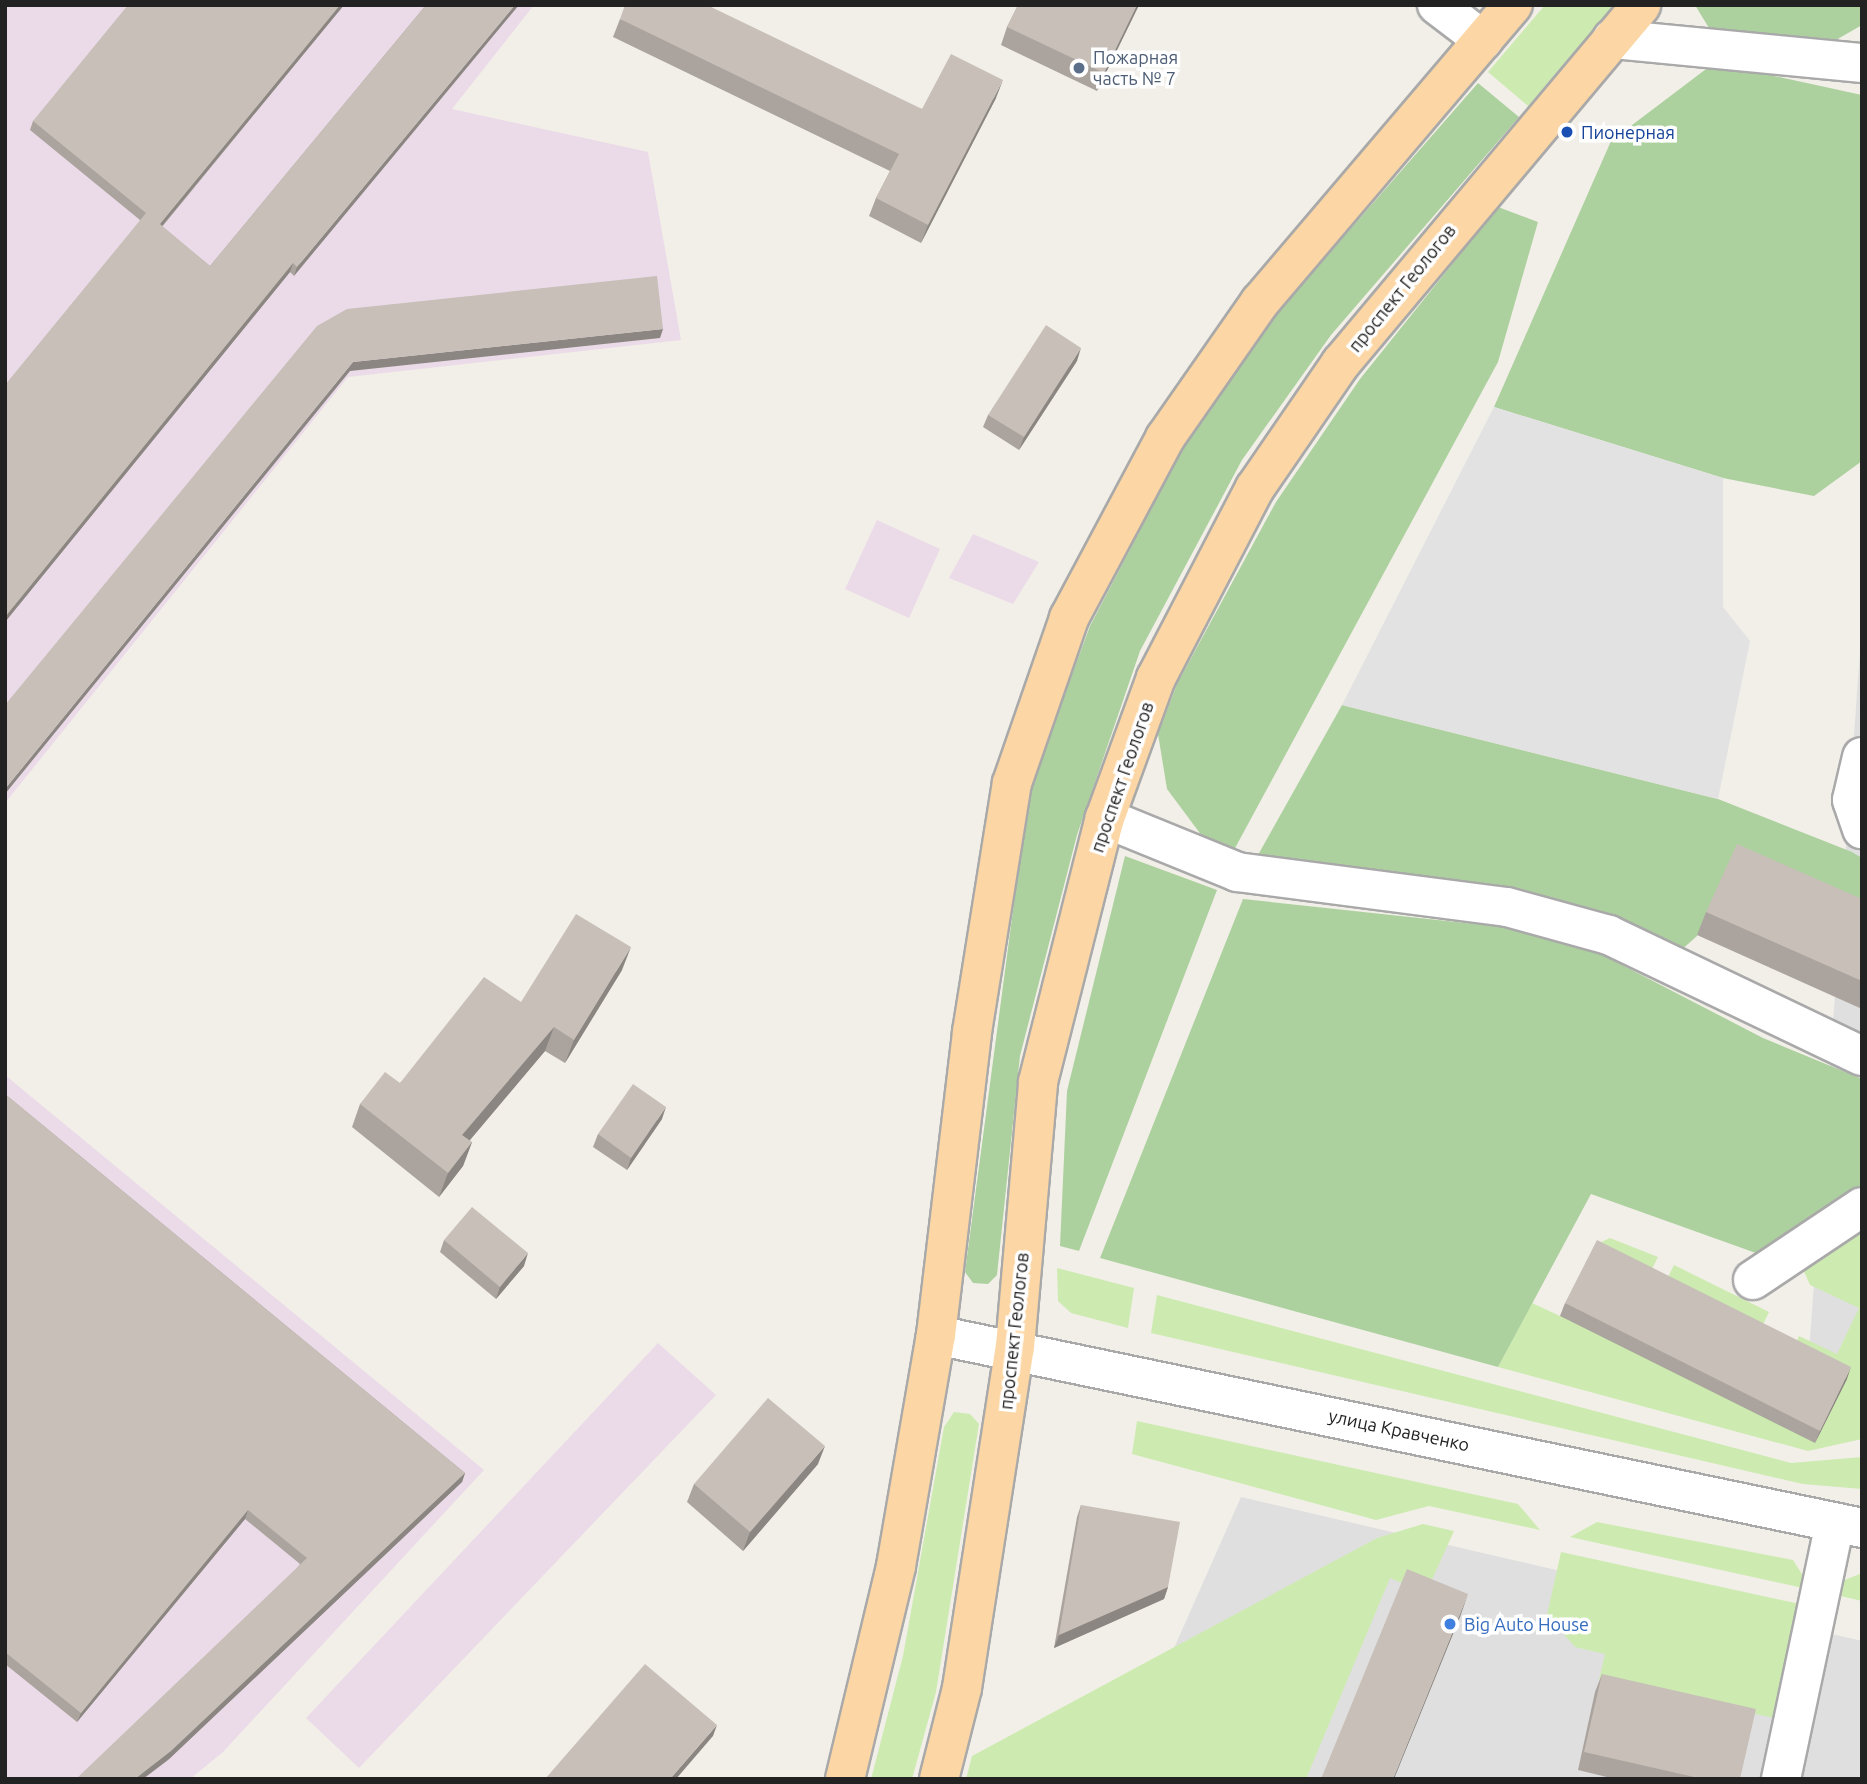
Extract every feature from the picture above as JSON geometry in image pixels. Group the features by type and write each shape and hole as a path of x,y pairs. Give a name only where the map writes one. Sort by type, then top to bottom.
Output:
{"main road":[{"path":"845,1779 896,1566 936,1335 972,1032 1012,783 1069,618 1165,438 1252,314 1513,5"},
{"name":"проспект Геологов","path":"939,1779 964,1676 1015,1347 1038,1082 1105,818 1156,678 1255,488 1341,363 1641,5"}],"street":[{"path":"1437,5 1483,40"},
{"path":"1612,39 1862,63"},
{"path":"1862,757 1852,800 1862,829"},
{"path":"1105,818 1237,872 1507,906 1609,935 1862,1056"},
{"path":"1753,1280 1862,1207"},
{"name":"улица Кравченко","path":"936,1335 1015,1347 1849,1526"},
{"path":"1781,1779 1849,1526"}],"shaded area":[{"path":"5,5 534,5 452,109 648,152 681,340 348,377 5,803"},
{"path":"1494,407 1723,478 1723,607 1750,641 1718,799 1342,705"},
{"path":"877,520 940,549 909,618 845,589"},
{"path":"973,534 1039,562 1013,604 949,578"},
{"path":"1862,625 1862,1422 1805,1407"},
{"path":"5,1075 484,1470 223,1752 190,1779 5,1779"},
{"path":"658,1343 716,1395 359,1768 306,1718"},
{"path":"1241,1497 1862,1641 1862,1779 1116,1779"}],"green space":[{"path":"1545,5 1614,5 1528,106 1488,72"},
{"path":"1695,5 1862,5 1862,25 1836,40 1712,33"},
{"path":"1714,63 1862,95 1862,461 1814,496 1723,478 1494,407 1611,141"},
{"path":"1478,83 1519,117 1331,335 1242,460 1140,651 1077,835 1020,1056 997,1275 988,1284 973,1283 965,1272 1029,790 1090,626 1184,446 1277,313"},
{"path":"1498,207 1538,222 1498,362 1234,850 1202,836 1167,789 1158,734 1177,684 1276,502 1360,379"},
{"path":"1342,705 1718,799 1852,852 1862,858 1862,927 1728,867 1697,936 1679,952 1618,922 1498,885 1258,855"},
{"path":"1125,856 1217,890 1079,1251 1060,1246 1067,1091"},
{"path":"1243,899 1503,927 1597,952 1763,1038 1862,1079 1862,1198 1767,1257 1591,1194 1498,1367 1100,1258"},
{"path":"1862,1223 1862,1439 1808,1451 1498,1367 1532,1303 1560,1316 1792,1352 1799,1336 1837,1354 1859,1308 1810,1285 1803,1269"},
{"path":"1610,1238 1658,1257 1647,1279 1597,1244"},
{"path":"1674,1265 1769,1312 1758,1335 1663,1287"},
{"path":"1057,1268 1134,1288 1128,1328 1071,1313 1058,1301"},
{"path":"1157,1295 1791,1463 1862,1457 1862,1489 1803,1484 1151,1333"},
{"path":"954,1412 970,1414 979,1424 936,1692 912,1779 871,1779 903,1656 944,1427"},
{"path":"1137,1421 1518,1504 1540,1530 1429,1506 1376,1520 1132,1454"},
{"path":"1597,1522 1793,1560 1812,1590 1570,1537"},
{"path":"1423,1524 1454,1531 1426,1593 1390,1578 1306,1779 966,1779 972,1756 1377,1538"},
{"path":"1561,1552 1809,1606 1783,1720 1599,1680 1605,1654 1575,1647 1547,1615"},
{"path":"1862,1573 1862,1601 1836,1595 1840,1582"}],"building":[{"path":"128,5 340,5 160,224 210,266 426,5 515,5 297,267 293,263 5,617 5,385 146,213 33,121"},
{"path":"625,5 707,5 922,109 951,54 1003,80 928,225 876,198 899,154 620,19"},
{"name":"Пожарная часть № 7","path":"1018,5 1137,5 1104,73 1007,27"},
{"path":"657,276 663,329 353,362 5,789 5,705 317,326 347,309"},
{"path":"1046,325 1081,348 1024,437 988,415"},
{"path":"1737,844 1862,899 1862,981 1706,912"},
{"path":"576,914 631,947 574,1040 554,1027 462,1135 472,1142 448,1173 360,1104 385,1072 400,1083 484,977 521,1002"},
{"path":"633,1084 666,1107 631,1158 598,1134"},
{"path":"5,1094 465,1473 171,1751 135,1779 76,1779 307,1558 248,1510 81,1713 5,1652"},
{"path":"472,1207 528,1253 500,1287 444,1240"},
{"path":"1597,1240 1851,1367 1820,1431 1565,1303"},
{"path":"768,1398 825,1446 750,1532 694,1484"},
{"path":"1081,1505 1180,1522 1168,1587 1059,1635"},
{"path":"1407,1569 1468,1594 1393,1779 1321,1779"},
{"path":"645,1664 717,1725 670,1779 545,1779"},
{"path":"1602,1674 1756,1709 1740,1779 1703,1779 1584,1752"}],"place":[{"name":"Пожарная часть № 7","path":"1079,68"},
{"name":"Пионерная","path":"1567,132"},
{"name":"Big Auto House","path":"1450,1624"}]}
